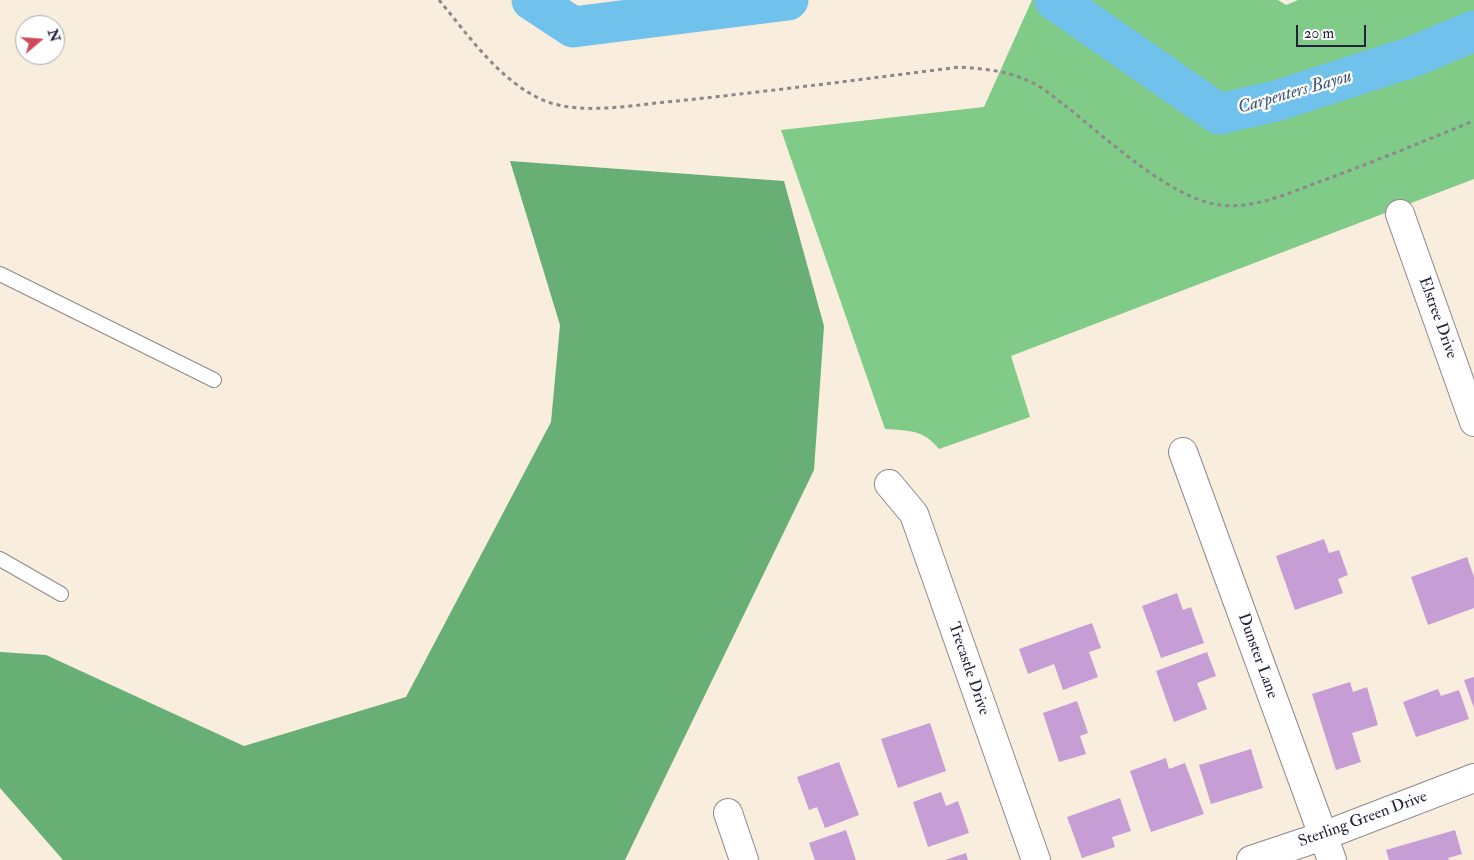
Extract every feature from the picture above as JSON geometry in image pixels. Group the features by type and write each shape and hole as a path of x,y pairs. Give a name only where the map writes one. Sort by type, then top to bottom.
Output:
{"street":[{"name":"Elstree Drive","path":"1400,214 1474,422"},
{"name":"Dunster Lane","path":"1183,452 1327,848"},
{"name":"Trecastle Drive","path":"889,484 914,514 1036,860"},
{"name":"Sterling Green Drive","path":"1251,860 1327,848 1474,778"},
{"path":"728,814 744,860"}],"lane":[{"path":"0,274 214,380"},
{"path":"0,559 61,594"}],"path":[{"path":"439,0 480,49 511,79 531,94 569,107 600,108 724,96 960,67 989,69 1011,74 1034,83 1152,174 1183,193 1222,206 1243,205 1276,198 1474,121"}],"green space":[{"path":"1032,0 1278,0 1286,5 1298,0 1474,0 1474,179 1011,356 1030,417 939,449 933,442 921,434 885,429 781,130 984,107"},
{"path":"510,161 784,181 824,326 814,470 625,860 63,860 0,788 0,652 46,655 244,746 406,697 551,422 560,325"}],"building":[{"path":"1324,539 1329,553 1339,550 1348,575 1338,579 1343,593 1295,610 1276,556"},
{"path":"1467,557 1474,577 1474,608 1428,625 1411,577"},
{"path":"1177,593 1183,610 1191,607 1204,643 1161,658 1142,606"},
{"path":"1092,623 1101,648 1089,652 1098,677 1063,690 1054,664 1028,674 1019,649"},
{"path":"1207,652 1216,676 1197,683 1207,709 1174,722 1156,671"},
{"path":"1474,677 1474,708 1464,680"},
{"path":"1350,682 1353,692 1367,687 1378,725 1352,733 1361,762 1336,770 1312,694"},
{"path":"1438,689 1441,696 1459,690 1469,719 1416,737 1403,702"},
{"path":"1077,701 1088,733 1080,736 1086,754 1059,762 1043,713"},
{"path":"930,723 946,771 898,788 881,739"},
{"path":"1251,749 1263,788 1211,804 1199,765"},
{"path":"1166,758 1169,769 1185,763 1204,814 1151,832 1130,771"},
{"path":"839,762 859,815 825,828 817,807 809,810 797,777"},
{"path":"941,792 946,806 958,801 969,833 928,847 913,802"},
{"path":"1120,798 1131,831 1112,837 1115,847 1082,858 1067,817"},
{"path":"846,830 856,860 815,860 809,843"},
{"path":"1455,830 1462,854 1448,858 1449,860 1389,860 1386,850"},
{"path":"966,853 968,860 945,860"}],"waterway":[{"name":"Carpenters Bayou","path":"532,0 573,27 788,0"},
{"name":"Carpenters Bayou","path":"1055,0 1219,114 1276,101 1412,57 1474,31"}]}
